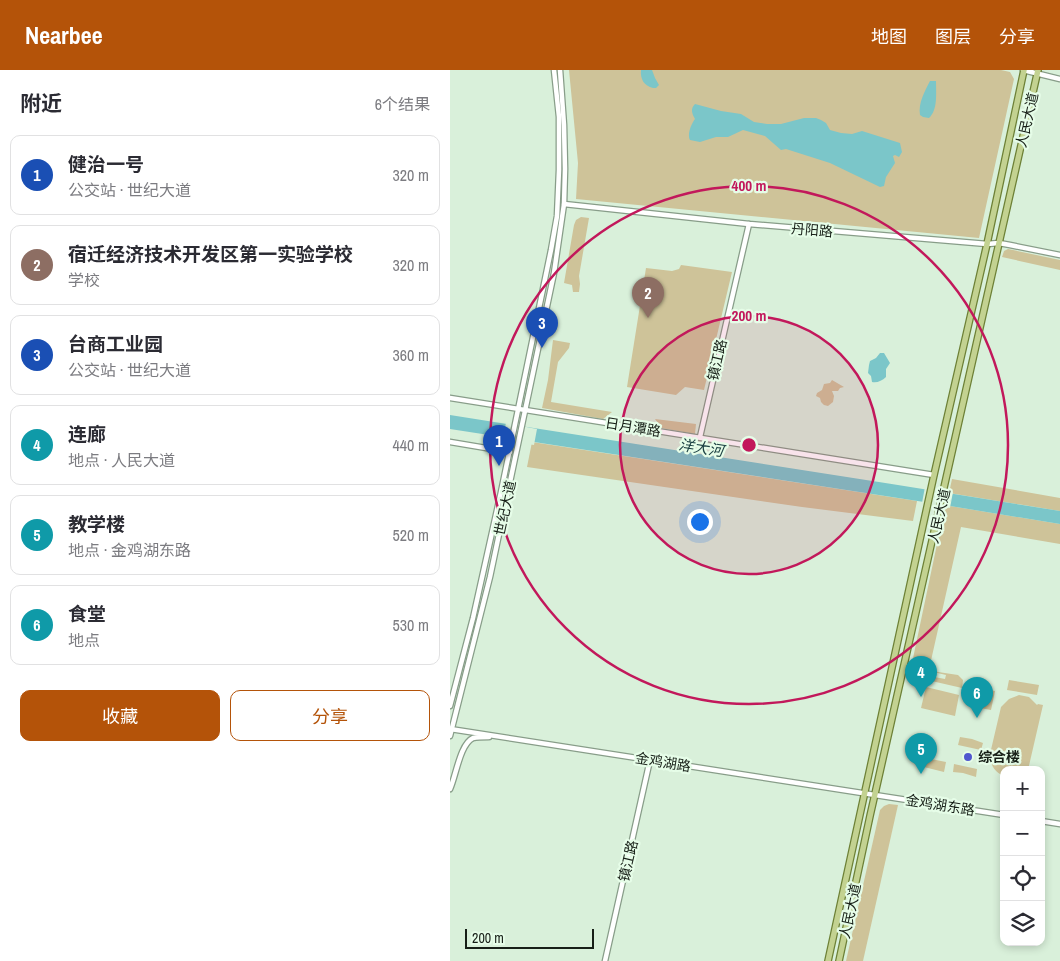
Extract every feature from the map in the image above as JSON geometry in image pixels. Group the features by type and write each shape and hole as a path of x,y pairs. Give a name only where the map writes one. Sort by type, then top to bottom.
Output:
{"main road":[{"name":"人民大道","path":"828,961 1024,70"},
{"name":"人民大道","path":"839,961 1038,72"},
{"path":"979,279 987,276 990,283"},
{"path":"872,762 877,767 882,763"},
{"path":"858,828 862,826 867,830"}],"street":[{"name":"世纪大道","path":"450,706 473,618 552,250 557,216 559,170 559,117 554,70"},
{"name":"世纪大道","path":"450,736 490,576 554,273 564,204 564,125 560,70"},
{"path":"1024,70 1060,78"},
{"name":"丹阳路","path":"564,204 749,224 1010,245 1060,256"},
{"name":"镇江路","path":"700,437 749,224"},
{"name":"日月潭路","path":"450,398 934,474"},
{"path":"450,442 510,452"},
{"name":"金鸡湖路","path":"451,729 875,794"},
{"path":"450,789 462,750 470,740 475,737 504,737"},
{"name":"镇江路","path":"605,961 650,760"},
{"name":"金鸡湖东路","path":"875,794 1000,814"},
{"path":"1045,822 1060,824"}],"shaded area":[{"path":"569,70 1001,70 1010,72 1014,79 979,238 576,199 578,163"},
{"path":"581,217 589,218 579,276 579,292 573,292 572,285 564,283 574,225 576,220"},
{"path":"1008,249 1060,260 1060,270 1002,257 1004,251"},
{"path":"681,265 732,272 704,390 685,387 676,395 627,387 646,268 672,271 679,269"},
{"path":"553,340 570,343 569,348 558,362 551,402 612,412 603,419 542,408"},
{"path":"832,380 844,387 838,391 832,391 834,396 833,402 828,406 824,405 820,398 816,396 822,390 824,384 830,383"},
{"path":"655,419 696,424 695,434 661,428"},
{"path":"532,442 917,501 913,521 802,507 527,467"},
{"path":"952,479 1060,498 1060,511 949,493"},
{"path":"945,506 1060,524 1060,544 961,527 930,665 912,663"},
{"path":"925,670 958,675 963,680 962,688 923,679 920,683 924,675 945,679 946,675"},
{"path":"1009,680 1039,685 1037,695 1007,690"},
{"path":"970,686 981,688 977,707 966,705"},
{"path":"926,687 959,695 955,716 921,708"},
{"path":"984,689 995,691 991,710 980,708"},
{"path":"1019,695 1029,697 1037,705 1043,705 1029,766 1000,766 1000,773 993,767 990,754 1001,707 1009,699"},
{"path":"960,737 983,743 981,750 958,745"},
{"path":"916,756 946,762 944,772 916,765 913,762"},
{"path":"954,764 977,769 976,777 953,772"},
{"path":"889,804 898,805 863,961 846,961 880,810"}],"water":[{"path":"641,70 652,70 659,85 656,88 645,84 641,76"},
{"path":"930,81 936,81 936,96 934,111 929,118 920,115 920,106"},
{"path":"695,104 741,114 754,122 767,124 781,124 804,118 816,118 826,123 830,130 852,134 862,131 900,143 902,152 899,157 893,156 895,163 886,177 884,186 880,187 830,163 786,149 781,150 765,136 743,130 728,137 716,137 700,142 690,140 690,130 695,119 692,110"},
{"path":"880,353 884,353 890,363 886,369 886,377 883,380 872,382 871,376 868,373 870,361"},
{"path":"450,415 1060,511 1060,524 450,429"}],"pier":[{"path":"506,423 537,429 534,445 502,440"},
{"path":"925,487 953,492 950,508 922,503"}],"place":[{"name":"宿迁经济技术开发区第一实验学校","path":"648,318"},
{"name":"台商工业园","path":"542,348"},
{"name":"健治一号","path":"499,466"},
{"name":"连廊","path":"921,697"},
{"name":"食堂","path":"977,718"},
{"name":"综合楼","path":"968,757"},
{"name":"教学楼","path":"921,774"}],"water label":[{"name":"洋大河","path":"701,448"}]}
